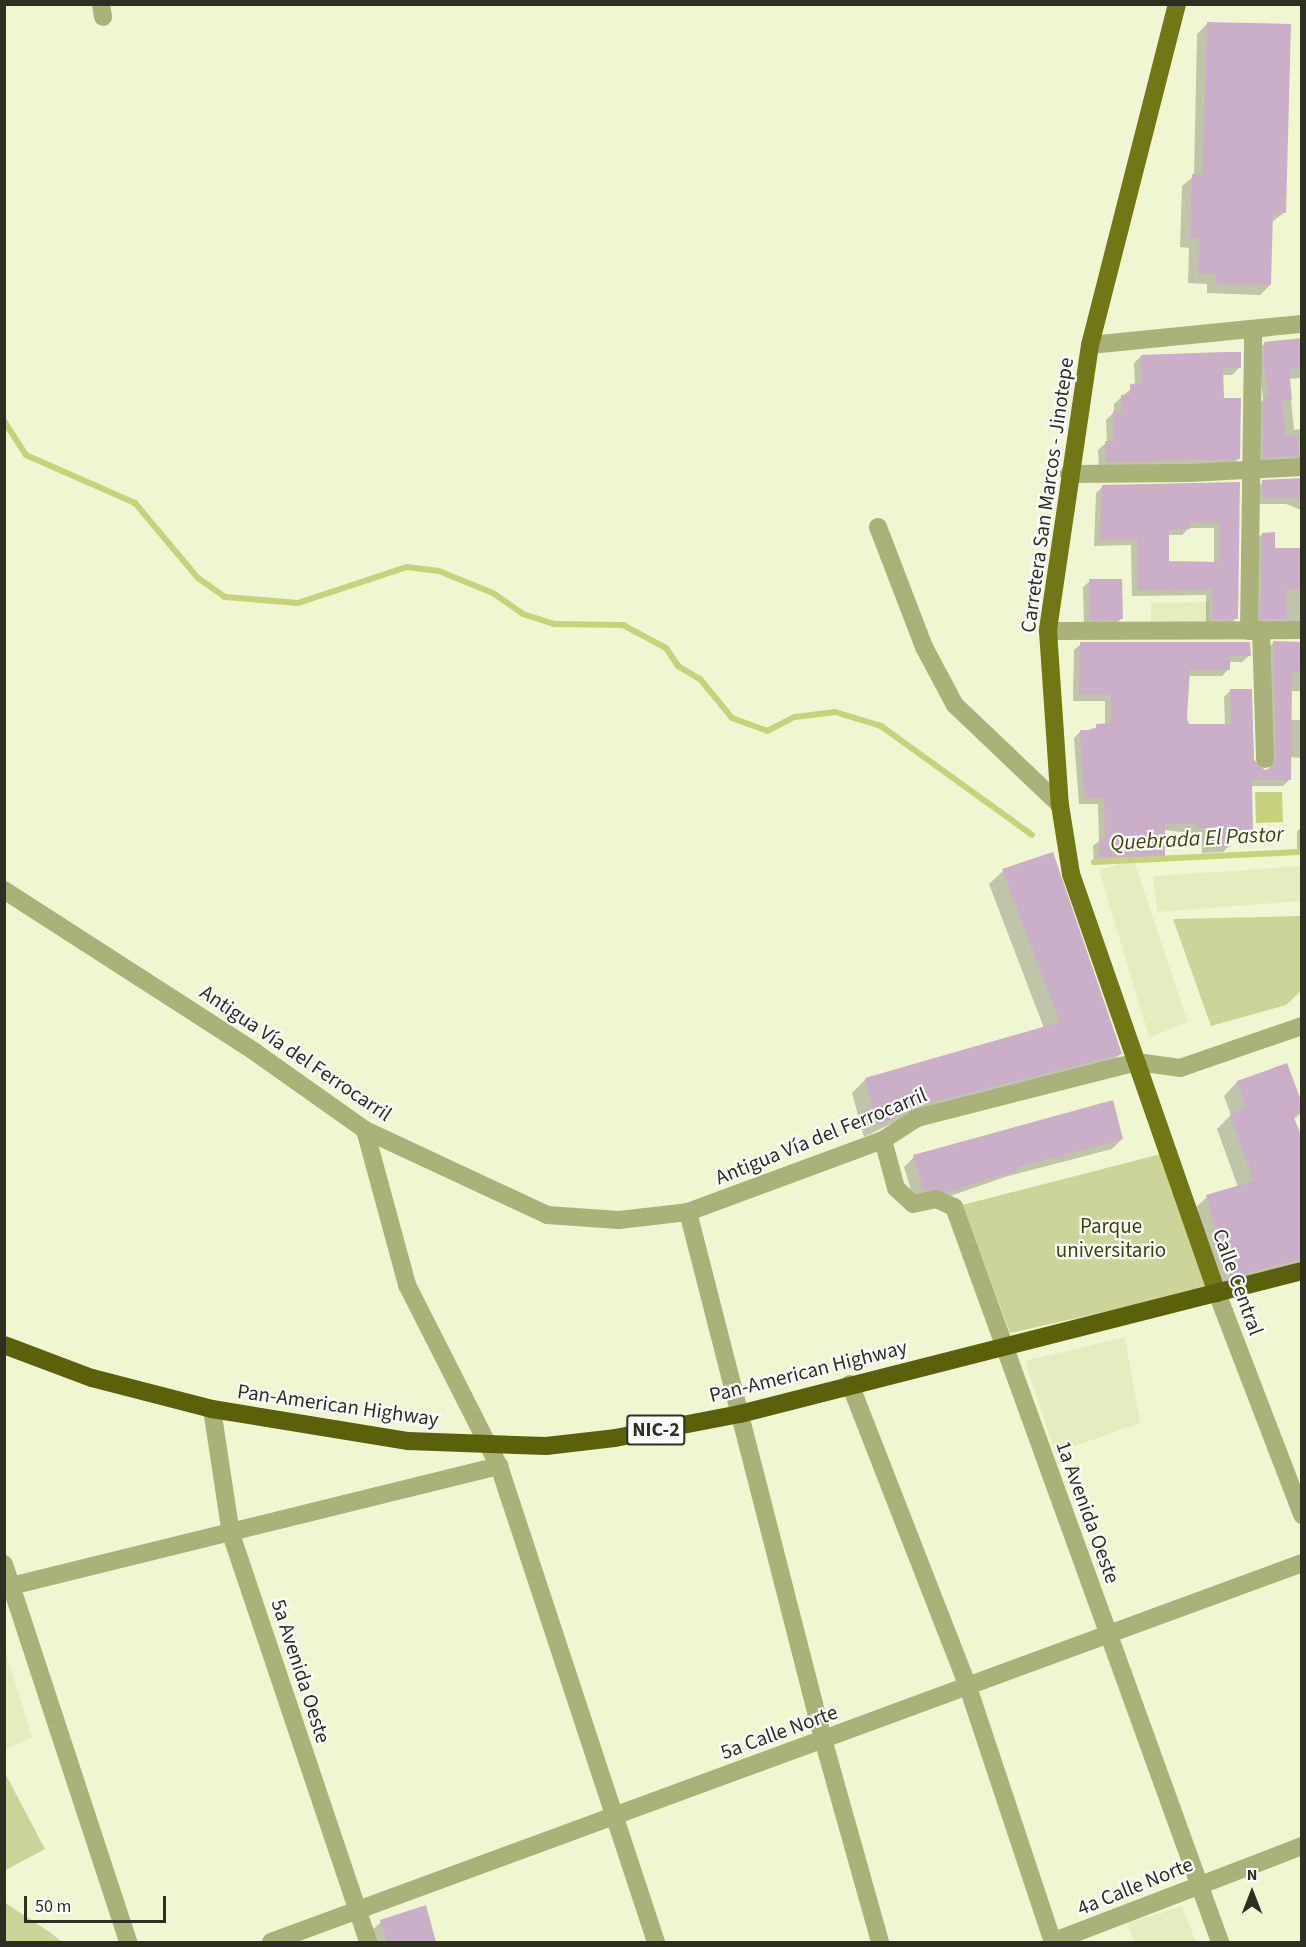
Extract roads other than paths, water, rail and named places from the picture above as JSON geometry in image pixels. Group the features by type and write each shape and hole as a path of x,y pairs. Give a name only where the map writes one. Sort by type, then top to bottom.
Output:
{"highway":[{"name":"Pan-American Highway","path":"4,1345 92,1378 212,1409 408,1441 490,1447 546,1446 615,1438 740,1413 1302,1271"}],"main road":[{"name":"Carretera San Marcos - Jinotepe","path":"1137,1062 1071,874 1060,805 1048,631 1089,345 1177,4"},
{"name":"Calle Central","path":"1137,1062 1217,1293"}],"street":[{"path":"1089,345 1302,324"},
{"path":"1253,329 1255,630 1265,759"},
{"path":"1069,474 1253,471 1302,467"},
{"path":"878,527 924,647 956,705 1060,805"},
{"path":"1048,631 1302,630"},
{"name":"Antigua Vía del Ferrocarril","path":"4,890 255,1052 365,1130 547,1215 619,1220 688,1212 883,1140 917,1118 1137,1062 1180,1068 1302,1026"},
{"path":"365,1130 407,1285 499,1466 612,1817 656,1942"},
{"name":"1a Avenida Oeste","path":"883,1140 896,1188 913,1204 936,1199 954,1207 1220,1942"},
{"path":"688,1212 823,1739 880,1942"},
{"name":"Calle Central","path":"1217,1293 1302,1515"},
{"path":"850,1384 968,1687 1053,1942"},
{"name":"5a Avenida Oeste","path":"212,1409 231,1534 368,1942"},
{"path":"11,1586 231,1534 499,1466"},
{"name":"5a Calle Norte","path":"271,1942 1302,1563"},
{"path":"4,1564 128,1942"},
{"name":"4a Calle Norte","path":"1053,1942 1302,1846"}],"waterway":[{"name":"Quebrada El Pastor","path":"4,421 26,455 135,503 198,578 225,597 298,603 407,567 439,571 493,593 523,614 554,624 623,625 666,648 678,666 700,679 732,718 767,731 795,717 835,712 881,726 1032,835"},
{"name":"Quebrada El Pastor","path":"1094,862 1302,852"}],"park label":[{"name":"Parque universitario","path":"1111,1238"}]}
